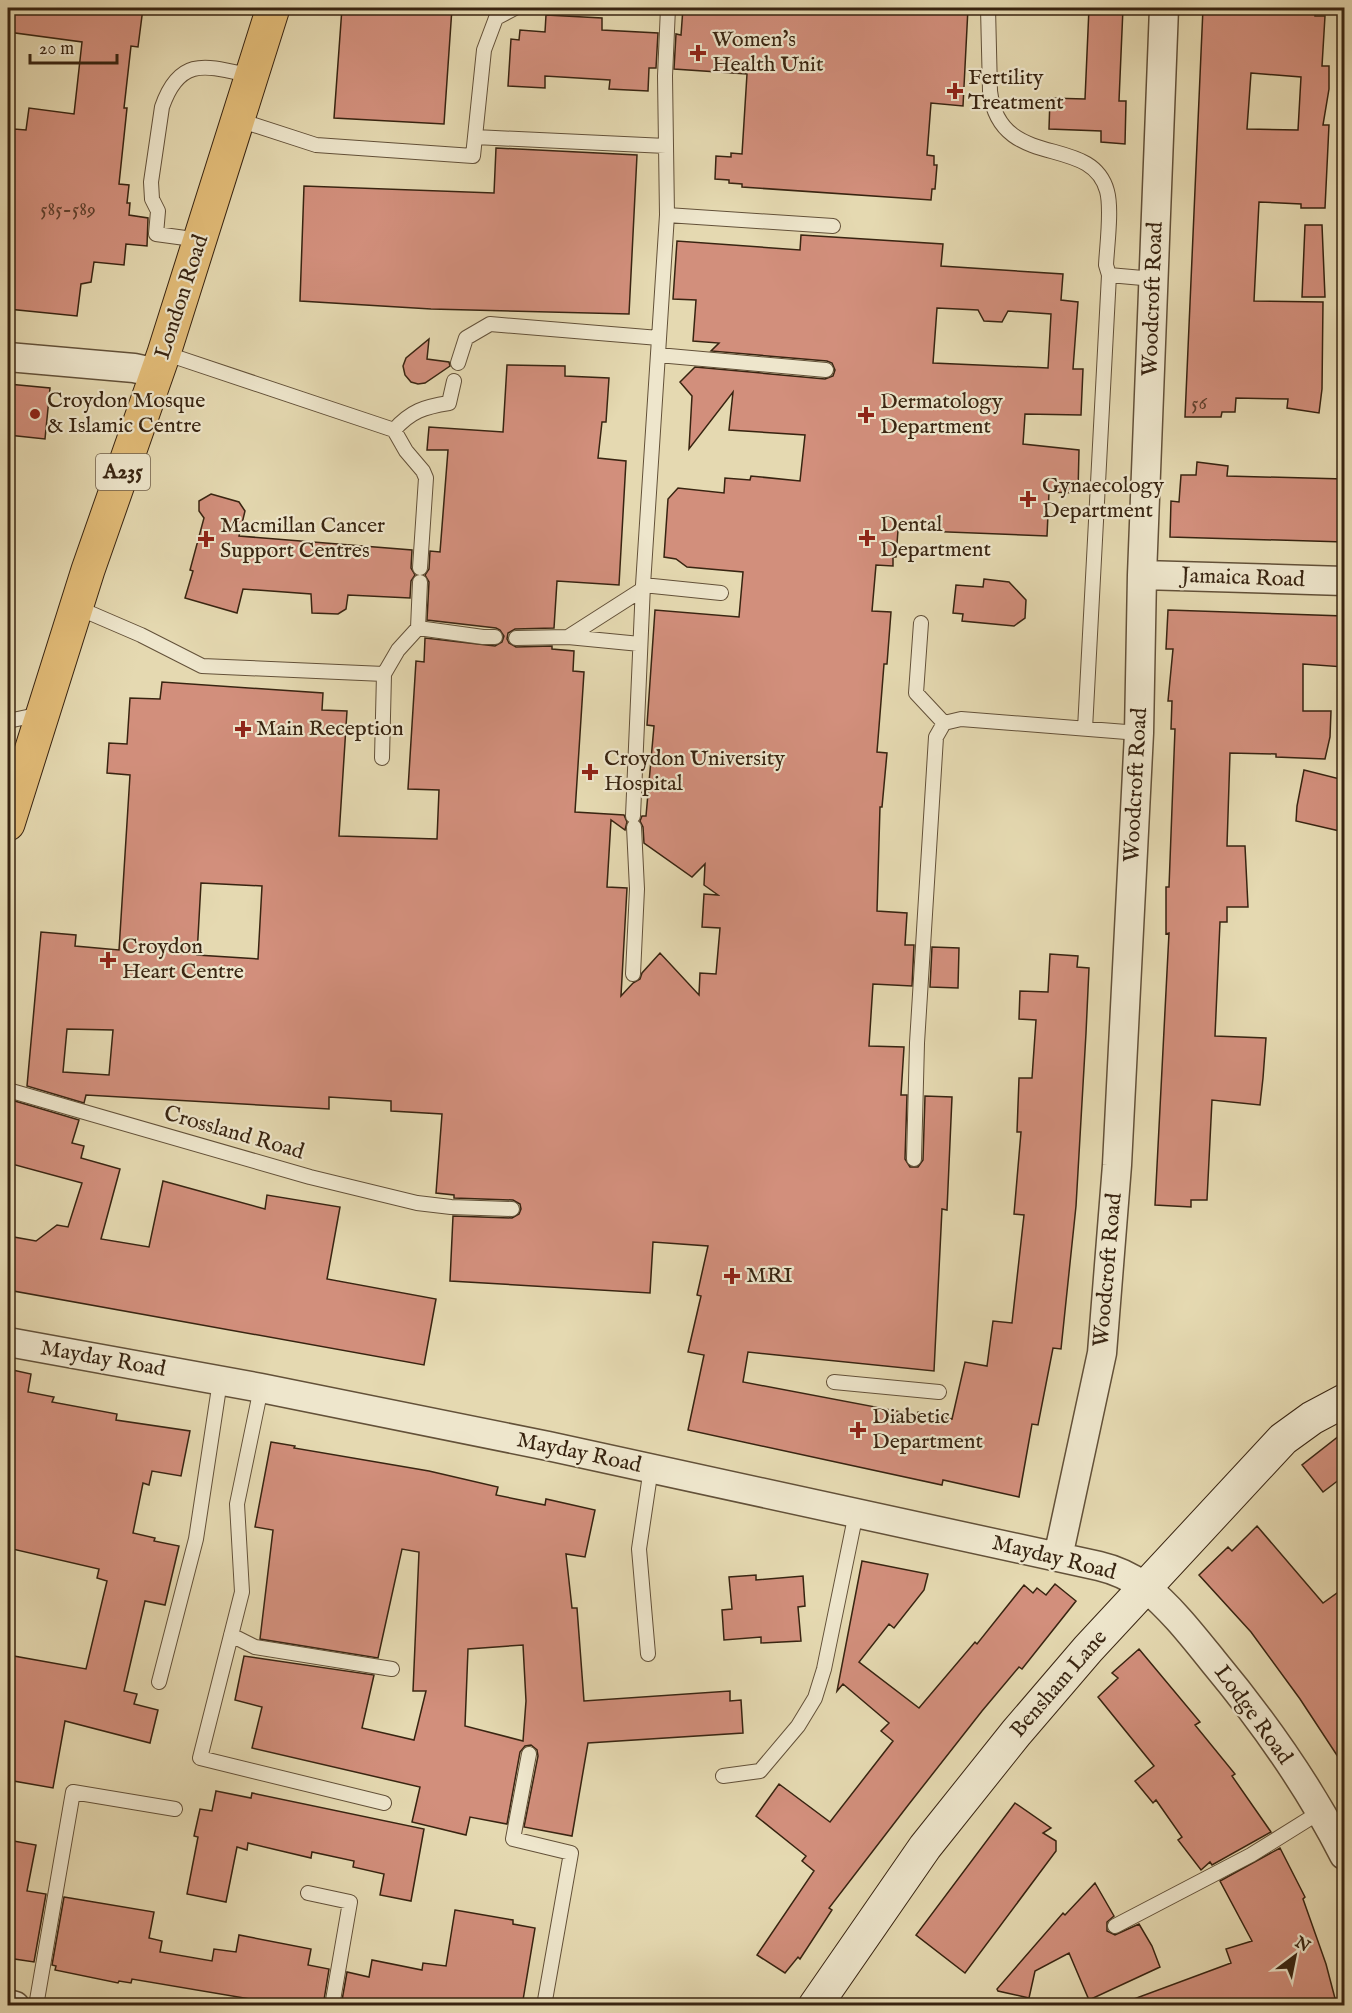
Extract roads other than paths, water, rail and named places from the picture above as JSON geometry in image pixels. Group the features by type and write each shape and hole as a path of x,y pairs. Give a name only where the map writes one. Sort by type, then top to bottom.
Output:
{"main road":[{"name":"London Road","path":"8,824 12,792 43,713 76,608 161,363 273,8"}],"street":[{"name":"Woodcroft Road","path":"1058,1557 1102,1353 1117,1165 1139,733 1142,575 1164,8"},
{"path":"8,357 134,368 161,363"},
{"name":"Jamaica Road","path":"1142,575 1344,580"},
{"name":"Mayday Road","path":"8,1341 261,1388 651,1468 1109,1568 1145,1587"},
{"name":"Bensham Lane","path":"815,2006 864,1933 961,1800 1016,1733 1145,1587 1283,1440 1312,1418 1344,1401"},
{"name":"Lodge Road","path":"1145,1587 1188,1631 1234,1686 1271,1737 1320,1812 1344,1855"},
{"path":"8,2004 15,2006"}],"lane":[{"path":"239,120 305,143 473,156 484,50 496,18 515,8"},
{"path":"633,974 637,889 634,821 640,644 667,215 665,76 668,8"},
{"path":"988,8 990,91 995,113 1005,129 1026,143 1076,159 1097,170 1103,178 1108,193 1108,270 1085,729"},
{"path":"200,240 156,234 158,211 152,199 151,182 162,107 177,77 193,69 218,68 252,75"},
{"path":"475,137 666,146"},
{"path":"667,215 833,226"},
{"path":"1108,270 1154,279"},
{"path":"458,363 466,338 490,324 659,338"},
{"path":"658,355 826,370"},
{"path":"161,363 394,430 406,451 423,471 426,478 418,628 398,650 384,674 382,758"},
{"path":"394,430 406,417 426,407 449,403 454,381"},
{"path":"568,638 643,587 721,593"},
{"path":"76,608 141,635 202,666 384,674"},
{"path":"921,623 916,693 944,723"},
{"path":"418,628 495,637"},
{"path":"516,638 568,638 640,644"},
{"path":"8,721 43,713"},
{"path":"914,1159 917,1043 936,737 944,723 961,719 1139,733"},
{"name":"Crossland Road","path":"8,1090 309,1177 417,1203 451,1207 512,1209"},
{"path":"159,1682 196,1539 220,1381"},
{"path":"834,1382 939,1392"},
{"path":"261,1388 237,1504 242,1592 200,1758 384,1803"},
{"path":"648,1654 639,1549 651,1468"},
{"path":"723,1776 760,1771 798,1726 815,1698 824,1669 856,1513"},
{"path":"231,1635 255,1647 392,1669"},
{"path":"529,1754 513,1839 571,1853 544,2006"},
{"path":"36,2006 73,1792 175,1809"},
{"path":"1115,1926 1251,1855 1320,1812"},
{"path":"308,1893 350,1902 332,2006"}],"place":[{"name":"Women's Health Unit","path":"698,53"},
{"name":"Fertility Treatment","path":"955,91"},
{"name":"Croydon Mosque & Islamic Centre","path":"35,414"},
{"name":"Dermatology Department","path":"866,415"},
{"name":"Gynaecology Department","path":"1028,499"},
{"name":"Dental Department","path":"867,538"},
{"name":"Macmillan Cancer Support Centres","path":"206,539"},
{"name":"Main Reception","path":"243,729"},
{"name":"Croydon University Hospital","path":"590,772"},
{"name":"Croydon Heart Centre","path":"108,960"},
{"name":"MRI","path":"732,1276"},
{"name":"Diabetic Department","path":"858,1430"}]}
